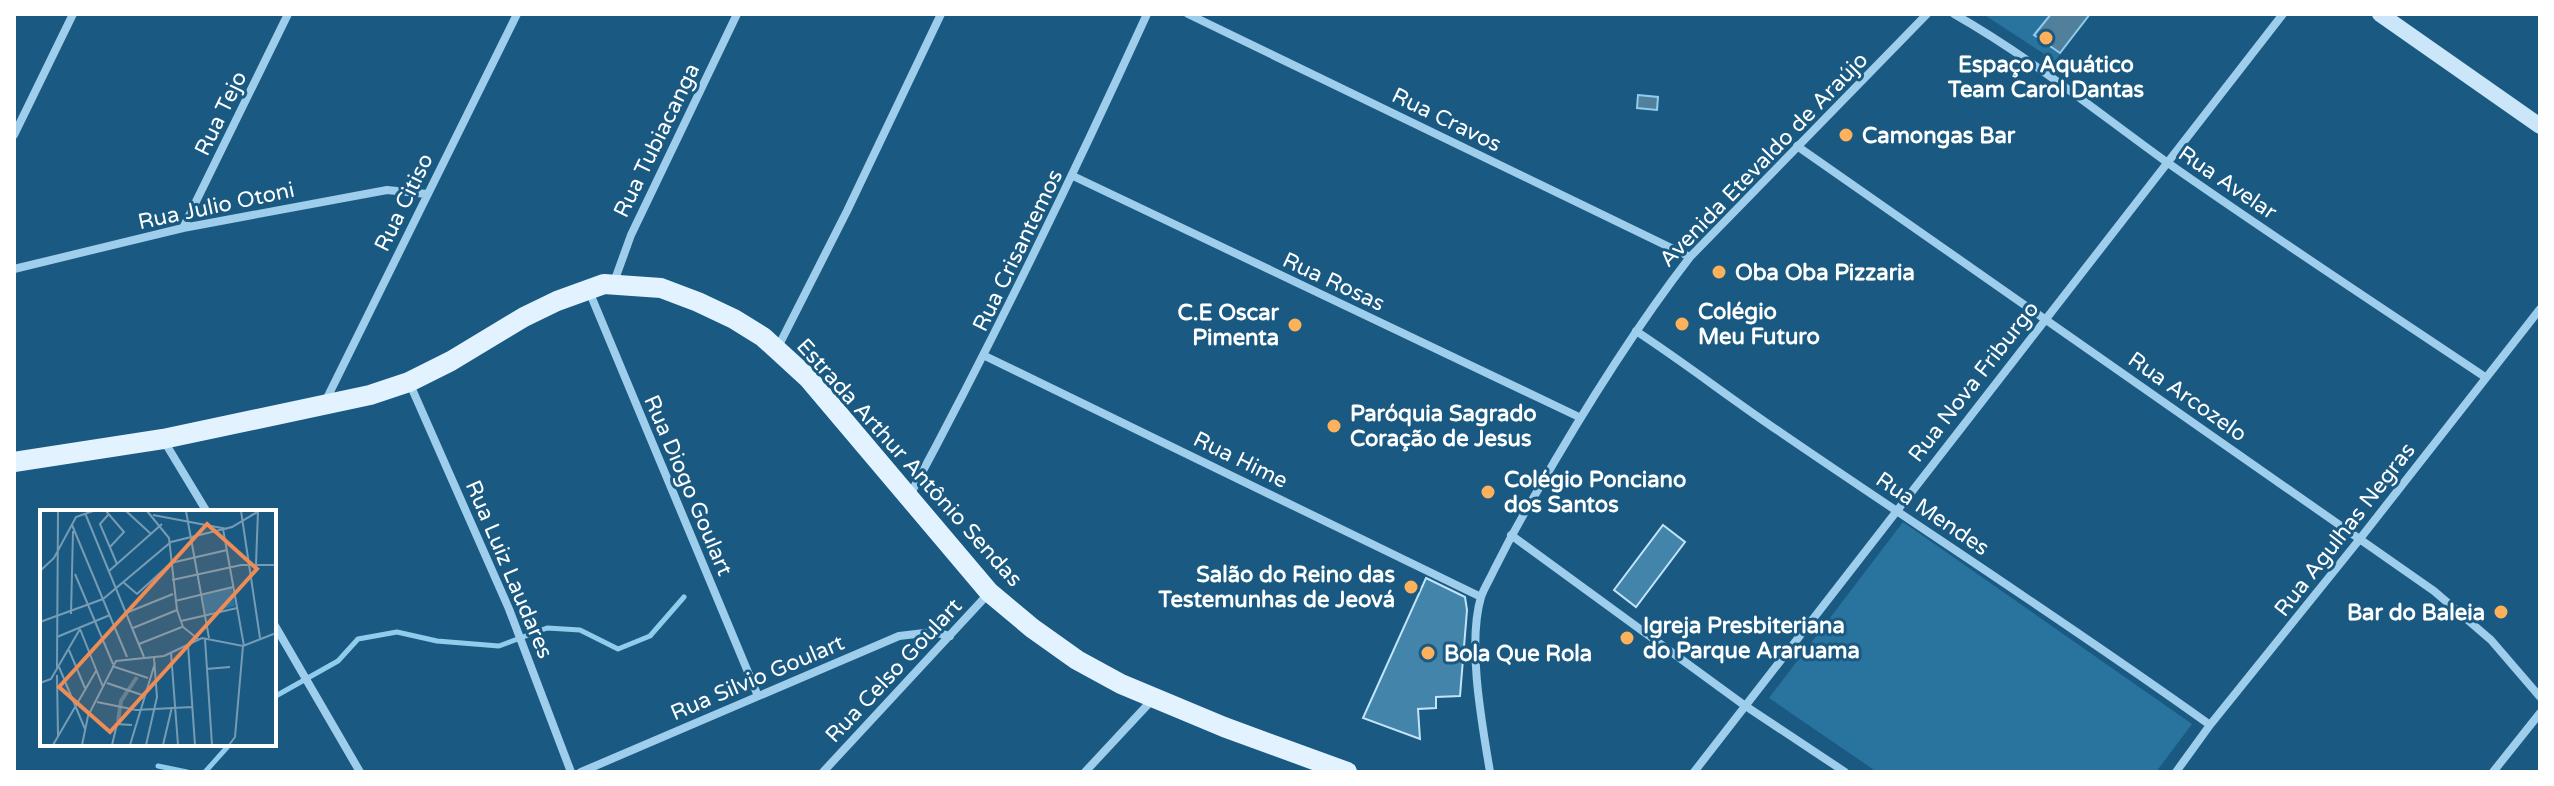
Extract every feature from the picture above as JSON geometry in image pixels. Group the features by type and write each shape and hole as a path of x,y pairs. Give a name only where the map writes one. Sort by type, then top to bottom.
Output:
{"main road":[{"name":"Estrada Arthur Antônio Sendas","path":"14,462 163,439 370,395 409,382 524,317 587,288 614,283 661,288 734,319 777,350 808,378 989,592 1077,660 1154,698 1347,772"}],"street":[{"path":"14,135 73,14"},
{"name":"Rua Tejo","path":"183,228 288,14"},
{"name":"Rua Citiso","path":"323,407 517,14"},
{"name":"Rua Tubiacanga","path":"614,283 631,235 737,14"},
{"path":"777,350 941,14"},
{"name":"Rua Crisantemos","path":"909,496 985,356 1073,176 1147,14"},
{"name":"Rua Cravos","path":"1188,14 1690,257"},
{"name":"Avenida Etevaldo de Araújo","path":"1490,772 1480,711 1477,660 1481,597 1511,535 1579,417 1690,257 1927,14"},
{"name":"Rua Avelar","path":"1954,14 2070,88 2166,161 2485,377"},
{"name":"Rua Nova Friburgo","path":"1694,772 2283,14"},
{"path":"2380,14 2540,126"},
{"name":"Rua Arcozelo","path":"1797,146 2434,591 2491,640 2540,697"},
{"name":"Rua Rosas","path":"1073,176 1579,417"},
{"name":"Rua Julio Otoni","path":"14,269 183,228 387,190 427,194"},
{"name":"Rua Diogo Goulart","path":"587,288 758,696"},
{"name":"Rua Agulhas Negras","path":"2176,772 2540,309"},
{"name":"Rua Mendes","path":"1636,331 2210,725"},
{"name":"Rua Hime","path":"985,356 1481,597"},
{"name":"Rua Luiz Laudares","path":"409,382 509,609 571,772"},
{"path":"163,439 206,510"},
{"path":"1511,535 1744,705 1845,772"},
{"name":"Rua Celso Goulart","path":"823,772 989,592"},
{"path":"276,627 360,772"},
{"name":"Rua Silvio Goulart","path":"581,772 899,636 933,632 950,636"},
{"path":"1085,772 1154,698"},
{"path":"2493,772 2540,713"}],"shaded area":[{"name":"Espaço Aquático Team Carol Dantas","path":"1983,14 2091,14 2055,61"},
{"path":"2051,14 2090,14 2060,53 2034,35"},
{"path":"1638,95 1658,97 1657,110 1637,108"},
{"path":"1903,522 2192,724 2156,772 1877,772 1769,698"}],"building":[{"path":"1663,525 1685,542 1636,607 1614,590"},
{"name":"Bola Que Rola","path":"1426,578 1465,597 1467,610 1460,696 1436,697 1436,708 1418,709 1420,739 1363,718"}],"waterway":[{"path":"276,696 338,661 358,639 397,632 437,641 499,646 547,628 580,630 618,649 650,636 684,597"},
{"path":"205,772 228,746"},
{"path":"158,766 187,772"}],"place":[{"name":"Espaço Aquático Team Carol Dantas","path":"2046,38"},
{"name":"Camongas Bar","path":"1846,135"},
{"name":"Oba Oba Pizzaria","path":"1719,272"},
{"name":"Colégio Meu Futuro","path":"1682,324"},
{"name":"C.E Oscar Pimenta","path":"1295,325"},
{"name":"Paróquia Sagrado Coração de Jesus","path":"1334,426"},
{"name":"Colégio Ponciano dos Santos","path":"1488,492"},
{"name":"Salão do Reino das Testemunhas de Jeová","path":"1411,587"},
{"name":"Bar do Baleia","path":"2501,612"},
{"name":"Igreja Presbiteriana do Parque Araruama","path":"1627,638"},
{"name":"Bola Que Rola","path":"1428,653"}]}
